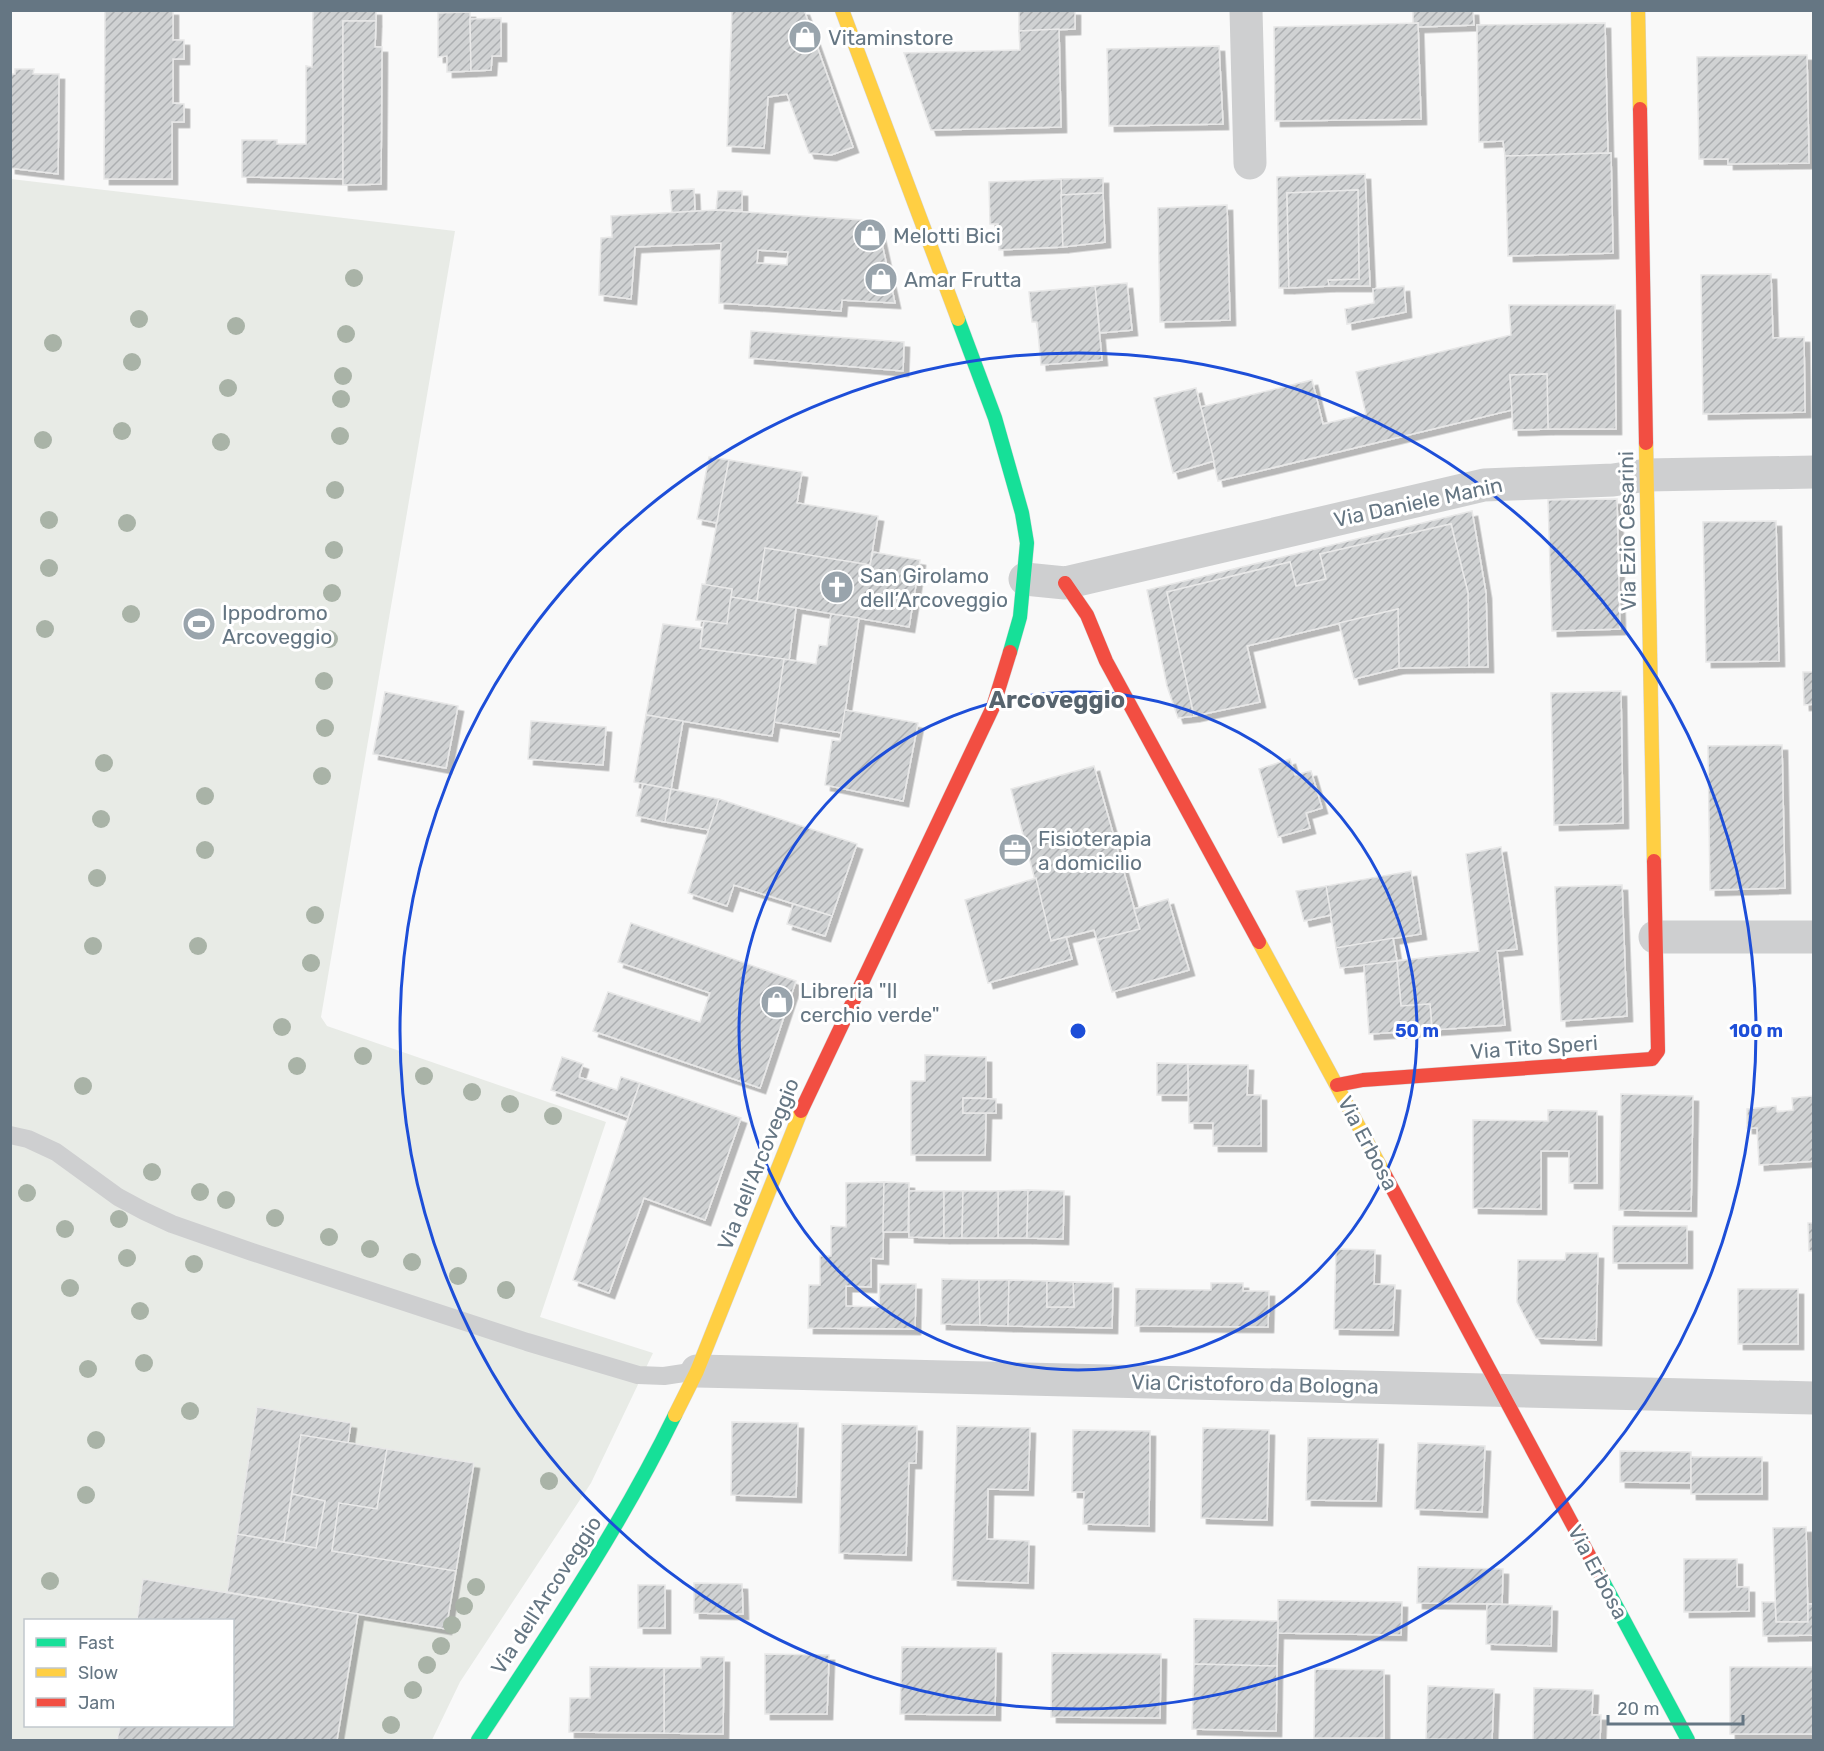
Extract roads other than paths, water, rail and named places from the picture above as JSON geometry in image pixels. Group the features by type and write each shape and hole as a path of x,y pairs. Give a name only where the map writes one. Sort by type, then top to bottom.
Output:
{"street":[{"name":"Via dell'Arcoveggio","path":"478,1740 598,1557 647,1473 697,1371 800,1113 993,707 1020,617 1027,543 1022,513 995,418 842,10"},
{"path":"1246,10 1250,164"},
{"name":"Via Ezio Cesarini","path":"1638,10 1658,1051"},
{"name":"Via Daniele Manin","path":"1065,583 1484,485 1613,480 1647,475 1814,472"},
{"path":"1025,579 1065,583"},
{"name":"Via Erbosa","path":"1065,583 1087,615 1106,661 1337,1085 1688,1740"},
{"path":"1655,937 1814,937"},
{"name":"Via Tito Speri","path":"1337,1085 1362,1080 1652,1059 1658,1051"},
{"name":"Via Cristoforo da Bologna","path":"697,1371 1814,1398"}],"lane":[{"path":"10,1135 56,1152 118,1197 172,1224 527,1342 638,1375 664,1376 697,1371"}],"place":[{"name":"Vitaminstore","path":"805,37"},
{"name":"Melotti Bici","path":"870,235"},
{"name":"Amar Frutta","path":"881,279"},
{"name":"San Girolamo dell’Arcoveggio","path":"837,587"},
{"name":"Ippodromo Arcoveggio","path":"199,624"},
{"name":"Fisioterapia a domicilio","path":"1015,850"},
{"name":"Libreria \"Il cerchio verde\"","path":"777,1002"}],"district":[{"name":"Arcoveggio","path":"1057,700"}]}
